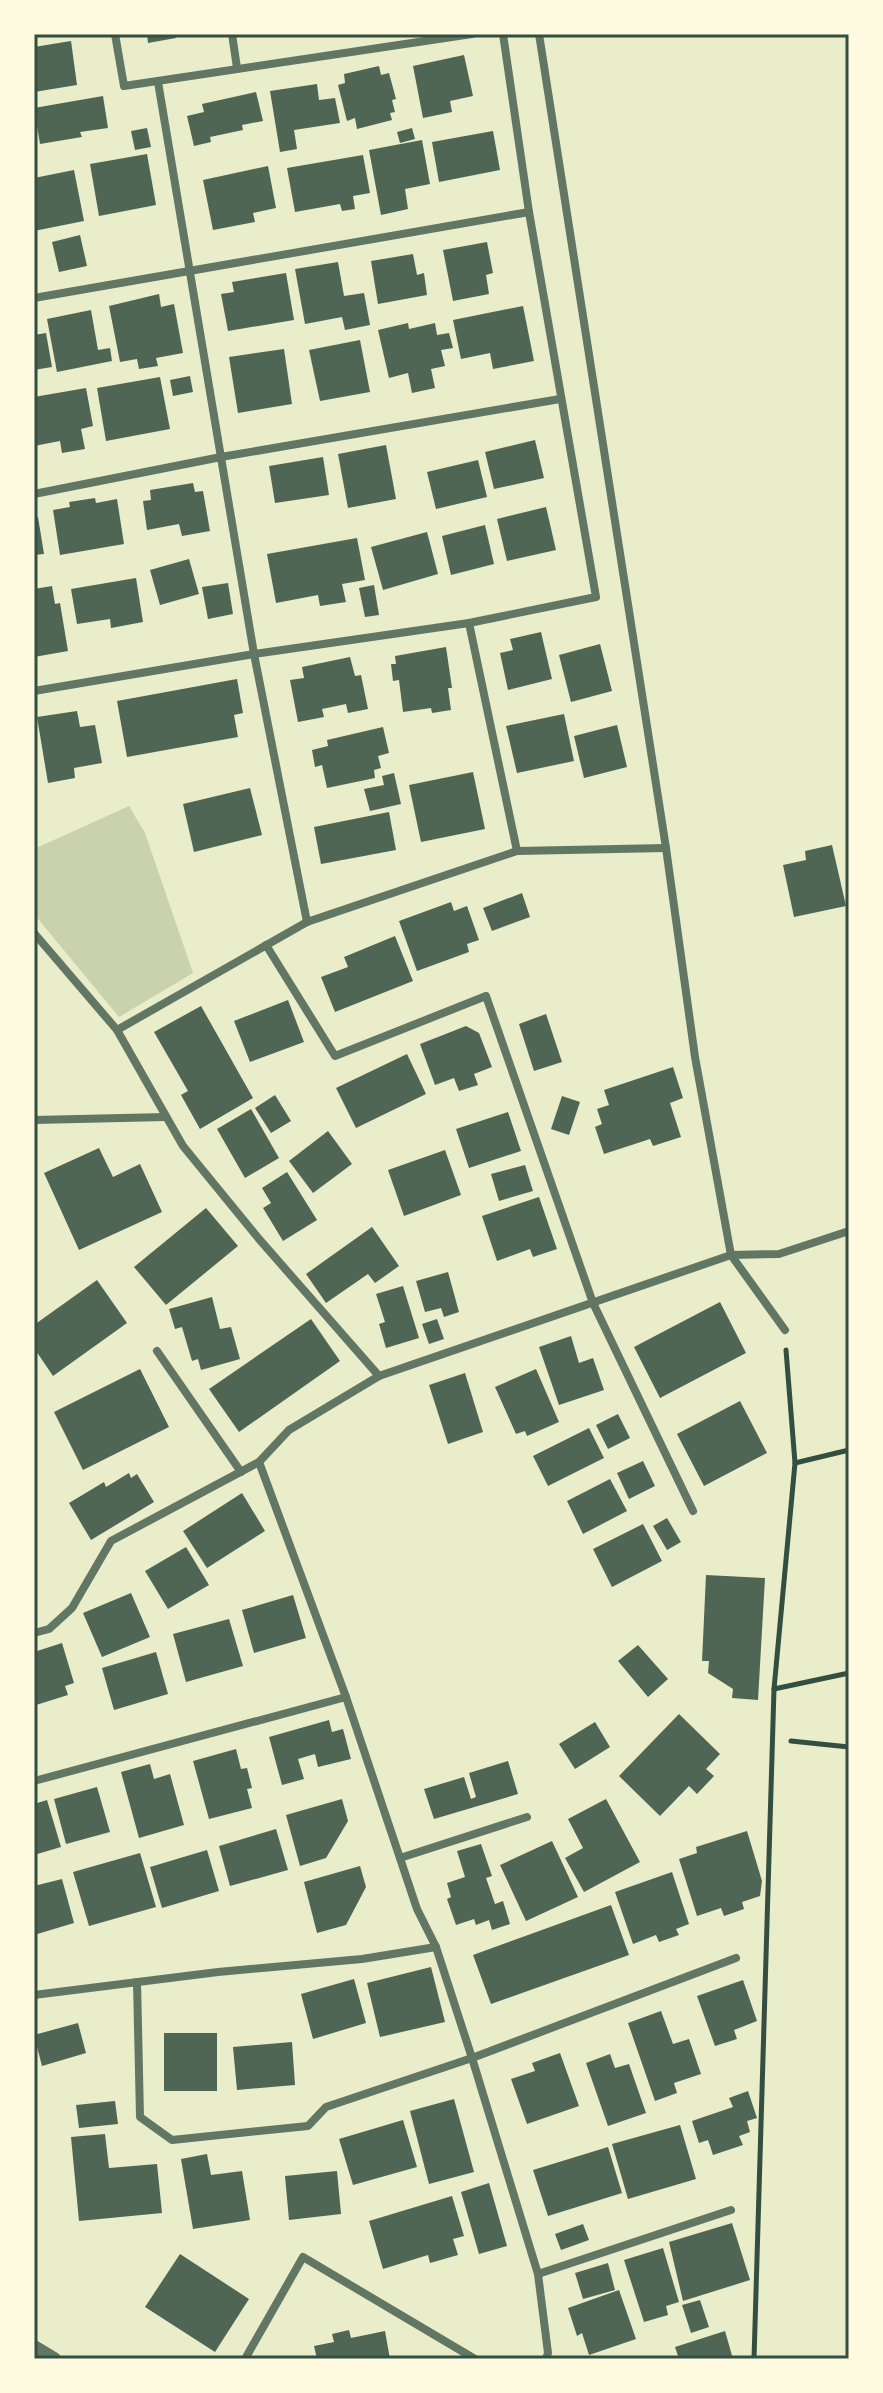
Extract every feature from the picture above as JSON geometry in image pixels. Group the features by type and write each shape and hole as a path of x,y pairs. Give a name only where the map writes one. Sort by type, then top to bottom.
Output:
{"street":[{"path":"115,34 124,86 472,34"},
{"path":"232,34 237,68"},
{"path":"34,691 254,654 469,623 596,597 529,212 503,34"},
{"path":"539,34 666,848 695,1057 731,1255 785,1330"},
{"path":"158,82 254,654 307,922"},
{"path":"34,298 529,212"},
{"path":"34,494 221,457 560,399"},
{"path":"469,623 517,851"},
{"path":"117,1030 307,922 517,851 666,848"},
{"path":"34,933 117,1030 183,1146 259,1239 379,1376"},
{"path":"266,945 335,1056 486,996 593,1303 693,1511"},
{"path":"34,1120 166,1117"},
{"path":"34,1633 49,1629 72,1608 111,1541 259,1462 289,1430 379,1376 731,1255 779,1254 849,1231"},
{"path":"157,1351 241,1472"},
{"path":"259,1462 346,1697 417,1909 436,1947 472,2058 538,2274 548,2353 546,2359"},
{"path":"34,1781 346,1697"},
{"path":"400,1858 527,1817"},
{"path":"34,1995 218,1972 362,1959 436,1947"},
{"path":"137,1982 140,2117 172,2140 308,2126 326,2107 472,2058 736,1958"},
{"path":"538,2274 731,2210"},
{"path":"245,2359 303,2257 475,2359"},
{"path":"34,2347 54,2359"}],"path":[{"path":"754,2359 774,1689 795,1463 785,1330"},
{"path":"795,1463 849,1450"},
{"path":"774,1689 849,1673"},
{"path":"791,1741 849,1747"}],"green space":[{"path":"129,806 145,833 193,973 119,1017 34,914 34,849"}],"building":[{"path":"147,34 175,34 176,38 148,43"},
{"path":"71,41 77,85 34,92 34,47"},
{"path":"464,55 473,96 450,101 452,112 423,118 413,66"},
{"path":"379,66 381,75 389,73 396,99 392,100 395,112 390,113 392,120 357,129 355,118 347,121 338,85 345,83 344,74"},
{"path":"317,84 319,100 335,98 340,123 294,130 297,149 280,152 270,91"},
{"path":"256,92 263,121 242,125 243,130 210,137 211,142 194,146 187,116 204,112 202,104"},
{"path":"103,96 108,128 80,132 82,137 40,144 34,108"},
{"path":"147,128 151,147 135,150 131,131"},
{"path":"412,128 415,139 400,143 397,132"},
{"path":"493,131 500,170 439,182 432,142"},
{"path":"422,140 430,184 405,189 408,209 381,215 369,150"},
{"path":"147,154 156,205 99,216 90,164"},
{"path":"363,155 370,193 353,196 355,209 342,211 340,204 295,212 287,168"},
{"path":"268,166 276,208 253,213 255,222 213,230 203,180"},
{"path":"74,170 84,221 34,231 34,178"},
{"path":"80,235 87,266 59,272 52,242"},
{"path":"487,242 493,273 486,275 489,294 453,301 443,250"},
{"path":"413,254 417,275 424,273 427,295 378,304 371,261"},
{"path":"338,262 344,296 364,293 370,325 345,330 342,317 305,324 295,269"},
{"path":"286,273 294,320 228,331 221,294 234,292 232,282"},
{"path":"159,294 161,307 174,304 183,353 156,358 158,366 139,369 137,359 120,362 109,306"},
{"path":"523,306 534,361 493,369 490,353 461,359 453,320"},
{"path":"91,310 98,350 110,348 112,361 57,372 47,319"},
{"path":"408,323 409,329 435,323 437,335 449,333 453,348 441,350 445,366 431,369 435,388 412,393 408,373 389,378 378,330"},
{"path":"46,333 52,367 34,370 34,335"},
{"path":"360,340 370,392 320,401 309,350"},
{"path":"284,349 292,404 238,413 229,357"},
{"path":"190,376 193,392 173,396 170,380"},
{"path":"160,377 170,429 106,441 97,388"},
{"path":"86,388 93,426 81,429 85,449 62,453 60,441 34,446 34,397"},
{"path":"535,440 544,478 494,489 485,452"},
{"path":"386,445 396,499 348,508 338,454"},
{"path":"323,457 329,495 275,503 269,466"},
{"path":"478,460 487,497 436,509 427,472"},
{"path":"193,483 195,492 203,491 210,531 182,536 179,524 147,530 143,501 151,500 150,490"},
{"path":"95,498 96,503 117,499 124,544 60,555 53,510 70,507 69,502"},
{"path":"546,507 556,550 507,561 497,519"},
{"path":"38,517 44,554 34,555 34,518"},
{"path":"485,525 494,564 451,575 442,536"},
{"path":"427,532 438,574 383,590 371,547"},
{"path":"357,538 365,580 342,584 346,602 320,606 318,595 276,603 267,554"},
{"path":"189,559 199,594 160,605 150,570"},
{"path":"136,578 143,622 111,628 110,619 77,624 71,589"},
{"path":"228,583 233,614 208,619 202,587"},
{"path":"374,585 379,615 365,617 359,588"},
{"path":"52,586 55,604 60,603 68,651 34,657 34,589"},
{"path":"541,632 552,679 508,690 500,653 513,650 510,639"},
{"path":"600,644 612,691 571,702 559,655"},
{"path":"446,647 452,688 448,688 451,710 432,713 431,708 403,712 399,680 393,681 391,664 396,664 395,656"},
{"path":"350,657 355,676 361,675 368,709 348,713 346,704 322,709 324,717 298,722 290,680 304,678 302,667"},
{"path":"237,679 243,713 234,715 238,737 127,757 117,701"},
{"path":"77,711 80,727 95,725 102,763 74,768 75,778 48,783 37,717"},
{"path":"564,714 574,761 517,773 506,726"},
{"path":"617,725 627,767 584,778 574,736"},
{"path":"383,727 389,753 378,756 381,768 374,770 375,778 327,788 322,765 315,767 312,750 328,746 327,740"},
{"path":"473,772 485,829 421,842 409,785"},
{"path":"394,773 401,804 370,811 364,789 384,785 382,776"},
{"path":"250,788 262,835 194,852 183,804"},
{"path":"389,812 396,850 321,864 314,827"},
{"path":"832,845 846,906 794,917 783,865 806,860 805,851"},
{"path":"522,893 530,917 492,931 483,908"},
{"path":"451,902 454,911 467,906 479,940 467,944 469,952 417,971 399,921"},
{"path":"395,936 413,981 335,1012 321,977 348,967 344,957"},
{"path":"288,1000 304,1042 250,1062 234,1021"},
{"path":"201,1006 253,1098 200,1129 181,1095 188,1091 154,1032"},
{"path":"546,1014 562,1062 534,1071 519,1024"},
{"path":"466,1026 479,1033 492,1067 474,1074 478,1085 459,1091 454,1078 435,1085 420,1044"},
{"path":"407,1054 426,1094 356,1128 336,1088"},
{"path":"673,1067 683,1098 670,1103 681,1137 653,1146 650,1139 604,1154 595,1127 602,1124 597,1109 609,1105 604,1090"},
{"path":"275,1095 291,1121 271,1133 255,1108"},
{"path":"562,1096 580,1102 569,1135 551,1129"},
{"path":"251,1109 279,1158 245,1178 217,1129"},
{"path":"508,1112 521,1151 469,1168 456,1129"},
{"path":"328,1131 352,1164 313,1193 289,1161"},
{"path":"99,1148 113,1177 140,1164 162,1212 79,1250 44,1173"},
{"path":"445,1150 461,1195 404,1216 388,1170"},
{"path":"525,1165 533,1191 499,1201 491,1174"},
{"path":"287,1172 317,1220 283,1241 263,1208 271,1203 262,1188"},
{"path":"539,1197 557,1249 533,1257 530,1249 497,1261 482,1216"},
{"path":"206,1208 238,1246 166,1305 134,1267"},
{"path":"372,1227 399,1266 375,1283 368,1274 326,1303 306,1274"},
{"path":"448,1272 459,1312 444,1317 441,1308 425,1312 416,1281"},
{"path":"97,1280 127,1323 53,1376 34,1348 34,1325"},
{"path":"403,1286 419,1338 386,1348 379,1324 385,1322 376,1294"},
{"path":"212,1297 220,1329 231,1327 240,1359 201,1370 198,1359 192,1361 182,1327 175,1329 169,1309"},
{"path":"720,1302 746,1353 660,1398 634,1347"},
{"path":"311,1319 340,1361 239,1432 209,1389"},
{"path":"437,1319 444,1339 429,1344 422,1324"},
{"path":"571,1336 579,1363 593,1358 604,1390 559,1405 539,1347"},
{"path":"140,1369 169,1427 83,1470 54,1412"},
{"path":"536,1369 559,1422 527,1436 525,1431 516,1434 495,1387"},
{"path":"465,1373 483,1432 448,1444 429,1385"},
{"path":"740,1401 767,1453 704,1486 677,1434"},
{"path":"618,1414 630,1438 608,1449 596,1425"},
{"path":"589,1428 604,1458 548,1486 533,1456"},
{"path":"643,1461 655,1486 629,1499 617,1473"},
{"path":"129,1473 131,1478 137,1474 154,1502 91,1540 69,1503 104,1482 106,1487"},
{"path":"610,1479 627,1511 583,1534 567,1501"},
{"path":"242,1493 265,1531 207,1568 183,1531"},
{"path":"667,1518 681,1542 667,1550 653,1526"},
{"path":"643,1524 662,1561 612,1587 593,1549"},
{"path":"186,1547 209,1585 168,1609 145,1571"},
{"path":"706,1575 765,1578 758,1700 732,1698 733,1689 708,1673 709,1661 702,1661"},
{"path":"131,1593 150,1637 102,1657 83,1613"},
{"path":"293,1595 306,1638 254,1653 242,1610"},
{"path":"229,1619 243,1666 186,1682 173,1634"},
{"path":"62,1643 74,1683 65,1686 68,1695 36,1705 34,1652"},
{"path":"638,1645 668,1679 648,1697 618,1661"},
{"path":"156,1652 168,1694 114,1710 102,1668"},
{"path":"679,1714 720,1754 706,1769 714,1776 697,1794 689,1786 660,1816 619,1776"},
{"path":"329,1720 332,1732 343,1729 351,1759 318,1767 315,1754 298,1759 304,1779 282,1785 269,1737"},
{"path":"595,1722 610,1747 575,1769 559,1744"},
{"path":"236,1749 241,1769 247,1768 252,1788 247,1789 252,1808 209,1819 193,1761"},
{"path":"508,1761 518,1794 434,1819 424,1789 464,1777 471,1799 476,1797 469,1773"},
{"path":"150,1764 154,1779 170,1774 184,1825 139,1838 121,1772"},
{"path":"97,1787 110,1832 66,1844 54,1799"},
{"path":"342,1799 348,1821 326,1858 300,1866 286,1815"},
{"path":"606,1799 640,1862 584,1892 565,1858 583,1848 568,1819"},
{"path":"47,1800 61,1847 34,1855 34,1804"},
{"path":"276,1829 288,1870 230,1886 219,1846"},
{"path":"747,1831 762,1881 760,1896 742,1902 744,1909 724,1916 721,1908 697,1916 679,1859 697,1853 696,1847"},
{"path":"552,1841 578,1897 526,1921 500,1865"},
{"path":"481,1844 492,1876 486,1878 495,1904 503,1901 510,1924 492,1930 489,1920 476,1925 474,1919 456,1925 447,1899 451,1897 447,1883 465,1877 457,1851"},
{"path":"207,1850 219,1891 162,1908 150,1867"},
{"path":"140,1853 156,1907 89,1926 73,1872"},
{"path":"360,1866 366,1887 346,1925 317,1933 304,1882"},
{"path":"672,1872 689,1924 676,1929 679,1935 659,1942 656,1935 633,1944 615,1892"},
{"path":"62,1879 74,1923 34,1935 34,1886"},
{"path":"611,1905 629,1955 491,2004 473,1955"},
{"path":"431,1967 445,2022 380,2037 367,1983"},
{"path":"354,1979 366,2023 313,2039 301,1994"},
{"path":"743,1980 757,2021 734,2030 737,2039 715,2046 697,1996"},
{"path":"661,2011 673,2044 689,2039 701,2074 674,2083 677,2093 655,2101 628,2023"},
{"path":"78,2023 86,2053 42,2066 34,2035"},
{"path":"164,2033 217,2033 217,2091 164,2091"},
{"path":"292,2042 295,2085 237,2090 233,2047"},
{"path":"560,2053 579,2106 527,2124 511,2079 535,2071 532,2063"},
{"path":"610,2054 615,2068 629,2064 646,2113 608,2126 586,2063"},
{"path":"748,2091 757,2118 747,2121 750,2132 739,2136 743,2145 713,2155 708,2140 699,2143 692,2121 733,2107 729,2098"},
{"path":"454,2099 474,2172 429,2184 410,2111"},
{"path":"115,2101 118,2124 79,2128 76,2105"},
{"path":"403,2120 417,2167 353,2185 339,2139"},
{"path":"680,2125 696,2179 628,2199 612,2144"},
{"path":"105,2134 109,2168 157,2164 162,2213 79,2221 71,2137"},
{"path":"608,2147 622,2193 548,2216 533,2170"},
{"path":"207,2154 211,2175 242,2171 250,2220 193,2229 181,2159"},
{"path":"337,2171 341,2214 289,2220 285,2176"},
{"path":"489,2183 507,2246 479,2254 461,2192"},
{"path":"452,2196 464,2236 453,2239 458,2255 430,2263 428,2255 383,2269 369,2221"},
{"path":"732,2223 750,2280 683,2301 669,2242"},
{"path":"583,2224 589,2240 561,2250 555,2234"},
{"path":"663,2248 679,2302 666,2306 668,2315 644,2322 624,2260"},
{"path":"180,2254 249,2299 215,2352 145,2307"},
{"path":"608,2263 615,2290 583,2299 575,2273"},
{"path":"619,2290 636,2339 589,2355 582,2333 577,2336 568,2308"},
{"path":"700,2300 709,2327 691,2333 682,2305"},
{"path":"349,2330 351,2338 385,2331 390,2359 317,2359 314,2346 334,2342 332,2334"},
{"path":"725,2331 733,2359 679,2359 675,2347"}]}
